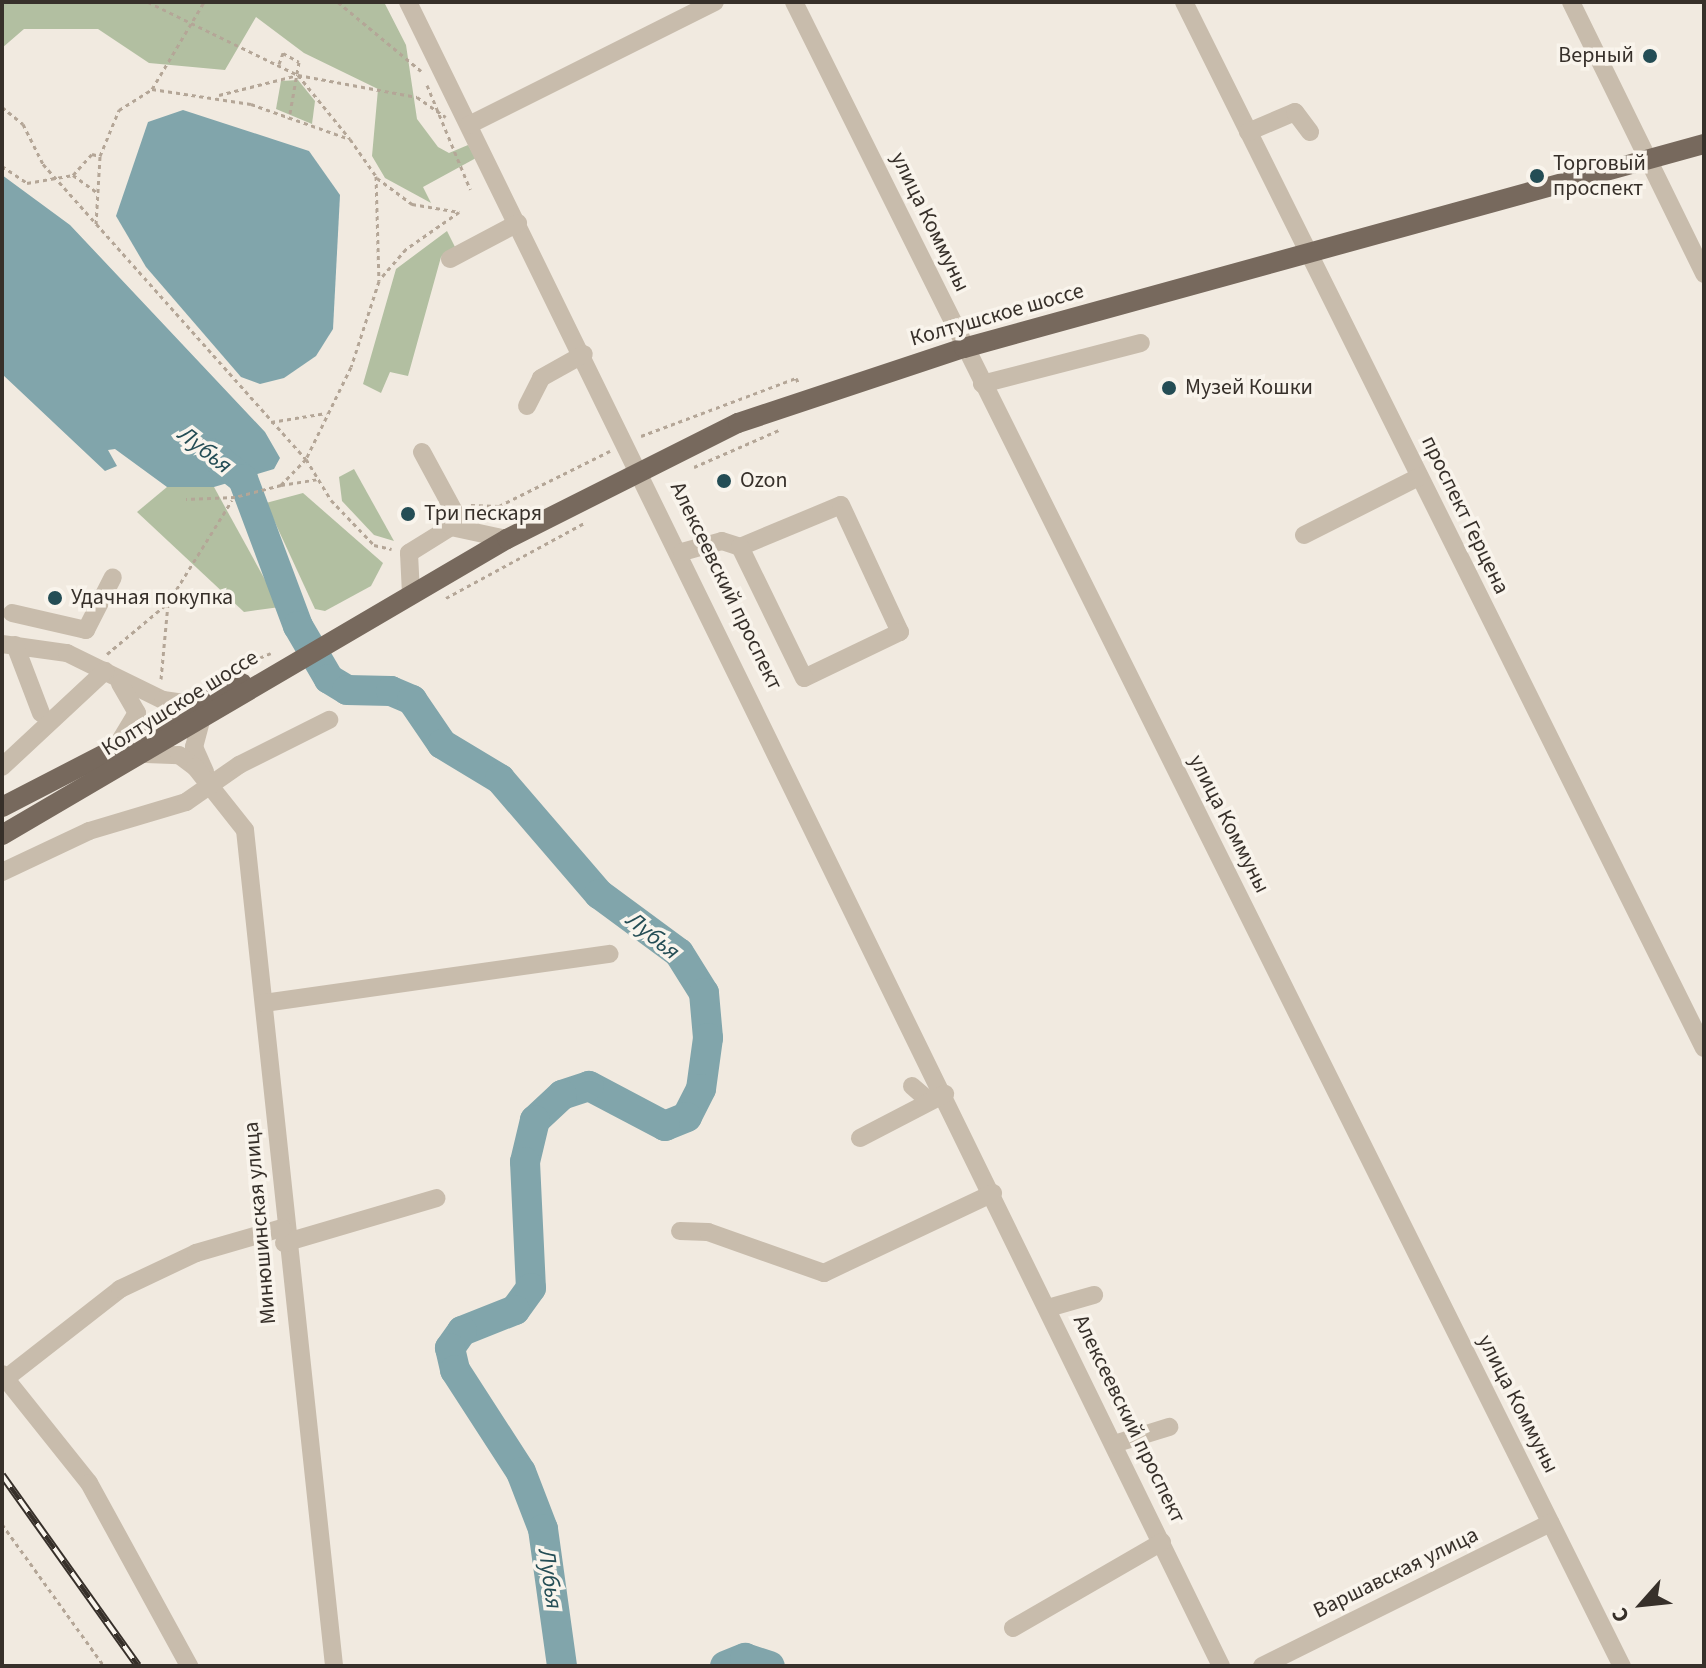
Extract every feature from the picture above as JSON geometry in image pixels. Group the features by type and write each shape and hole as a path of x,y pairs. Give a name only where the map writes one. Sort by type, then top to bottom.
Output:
{"main road":[{"name":"Колтушское шоссе","path":"2,835 139,758 197,712 275,661 342,633 641,467 771,411 964,348 1704,144"},
{"name":"Колтушское шоссе","path":"2,807 120,741 197,712"}],"street":[{"name":"Алексеевский проспект","path":"408,2 641,467 937,1098 993,1193 1221,1666"},
{"path":"469,125 715,2"},
{"name":"улица Коммуны","path":"794,2 1622,1666"},
{"name":"проспект Герцена","path":"1184,2 1704,1048"},
{"path":"1571,2 1704,274"},
{"path":"1248,132 1295,112 1310,132"},
{"path":"450,259 518,223"},
{"path":"982,384 1141,343"},
{"path":"527,406 541,378 584,354"},
{"path":"422,452 462,526"},
{"path":"1304,535 1419,477"},
{"path":"682,552 722,541 740,547 841,505 900,632 804,678 740,547"},
{"path":"411,594 409,553 462,526 507,539"},
{"path":"80,644 113,577"},
{"path":"12,613 80,644 163,700 197,712"},
{"path":"41,713 8,644 80,644"},
{"path":"107,663 124,686 137,713 120,741"},
{"path":"2,767 107,663"},
{"name":"Минюшинская улица","path":"197,712 194,747 212,785 245,830 264,1003 283,1236 334,1666"},
{"path":"2,872 212,785 329,720"},
{"name":"Минюшинская улица","path":"139,758 179,755 212,785"},
{"path":"264,1003 610,954"},
{"path":"912,1086 937,1098"},
{"path":"860,1138 937,1098"},
{"path":"680,1231 708,1232 817,1277 993,1193"},
{"path":"189,1666 89,1483 4,1376 120,1289 196,1253 283,1236 437,1198"},
{"path":"1048,1308 1094,1295"},
{"path":"1114,1444 1169,1427"},
{"name":"Варшавская улица","path":"1262,1666 1550,1523"},
{"path":"1013,1628 1162,1542"}],"path":[{"path":"148,2 193,21 298,75 417,97 439,115 469,125"},
{"path":"96,224 100,156 119,110 152,89 204,2"},
{"path":"338,2 422,72 470,189"},
{"path":"279,64 283,53 299,62 289,119"},
{"path":"217,96 298,75"},
{"path":"298,75 376,176 412,204 459,212 406,249 379,281"},
{"path":"152,89 217,96 350,139"},
{"path":"2,107 23,124 55,179 306,459 317,479 374,545 409,553"},
{"path":"2,166 27,183 73,175 92,154 100,156"},
{"path":"73,175 96,192"},
{"path":"281,485 306,459 351,367 379,281 376,176"},
{"path":"271,422 326,413"},
{"path":"464,505 499,506 610,451"},
{"path":"186,499 235,497 317,479"},
{"path":"80,644 107,663 168,603 235,497"},
{"path":"433,605 597,516"},
{"path":"160,685 168,603"},
{"path":"242,665 275,661"},
{"path":"146,678 170,690"},
{"path":"2,1524 104,1666"}],"green space":[{"path":"2,2 384,2 406,45 417,119 438,147 449,153 468,145 476,158 423,187 431,203 385,178 372,156 378,89 304,53 256,17 225,70 149,63 98,29 24,29 2,48"},
{"path":"298,80 315,101 312,124 276,109 281,81"},
{"path":"447,231 455,247 441,257 408,376 390,372 381,393 363,384 396,269"},
{"path":"354,469 394,541 374,535 342,501 339,477"},
{"path":"167,487 214,487 280,607 244,612 137,512"},
{"path":"303,493 383,563 371,586 325,611 315,609 266,503"}],"water":[{"path":"183,110 309,151 340,195 333,329 316,356 284,378 260,384 241,377 146,267 116,216 148,122"},
{"path":"2,175 70,225 265,432 280,458 274,469 214,487 167,487 115,449 108,450 117,466 105,471 2,374"}],"waterway":[{"name":"Лубья","path":"210,453 243,479 298,626 329,679 347,690 391,691 412,700 442,744 500,779 599,894 679,953 704,993 708,1038 701,1089 687,1117 665,1126 589,1086 562,1095 535,1120 525,1162 531,1288 515,1310 462,1331 450,1348 455,1370 521,1472 543,1529 562,1666"},
{"name":"Лубья","path":"725,1666 745,1658 770,1666"}],"railway":[{"path":"2,1475 138,1666"}],"place":[{"name":"Верный","path":"1650,56"},
{"name":"Торговый проспект","path":"1537,176"},
{"name":"Музей Кошки","path":"1169,388"},
{"name":"Ozon","path":"724,481"},
{"name":"Три пескаря","path":"408,514"},
{"name":"Удачная покупка","path":"55,598"}]}
